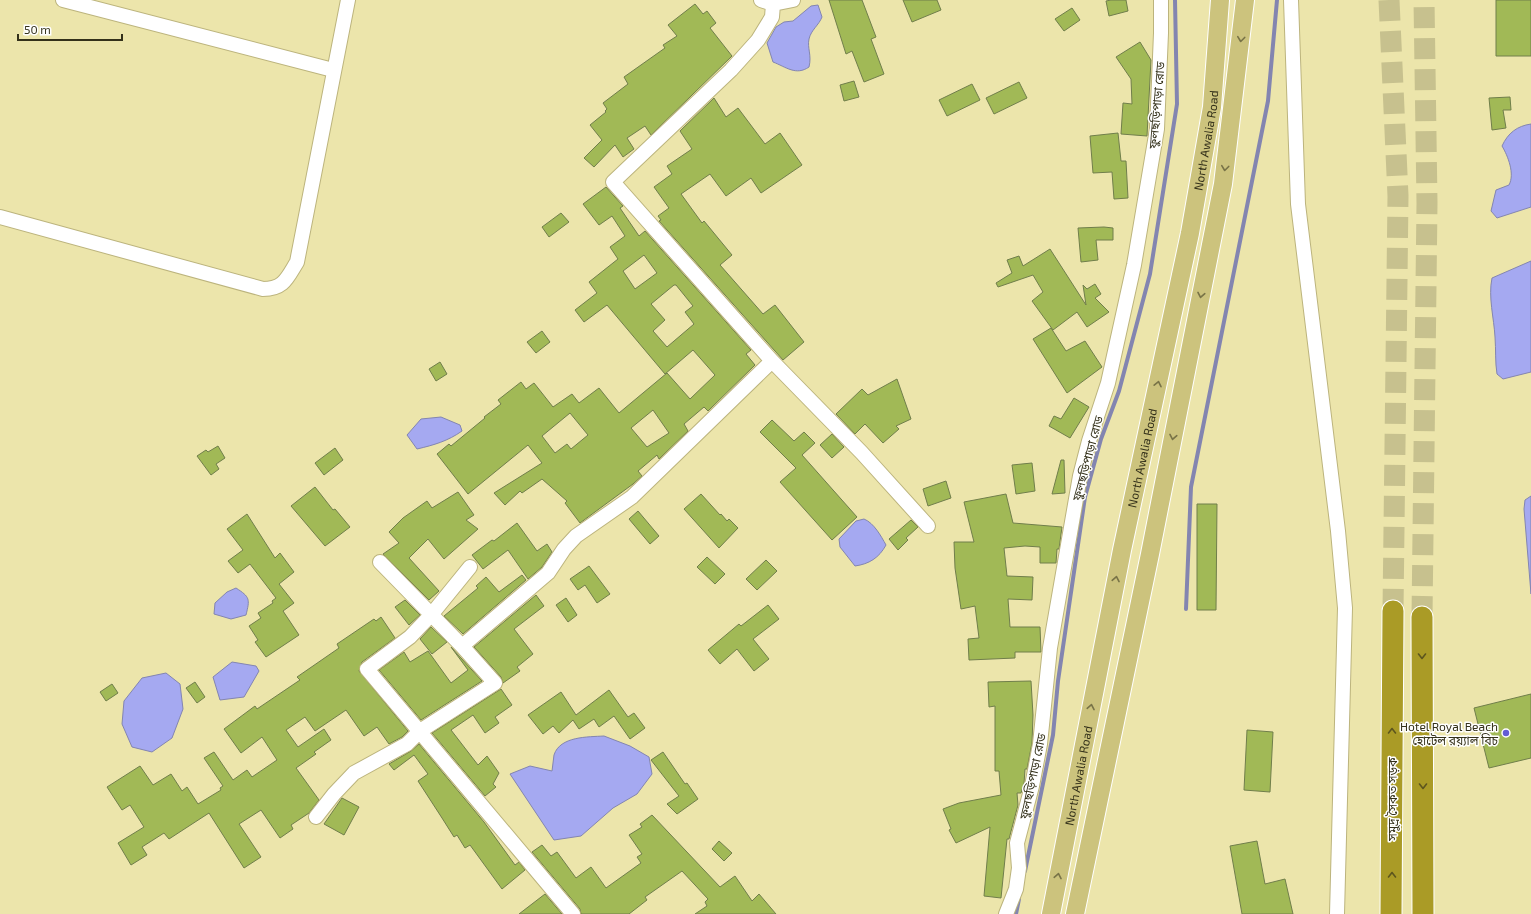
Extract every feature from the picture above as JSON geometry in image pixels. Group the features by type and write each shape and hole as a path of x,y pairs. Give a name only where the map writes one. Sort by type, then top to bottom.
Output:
{"highway":[{"name":"সমুদ্র সৈকত সড়ক","path":"1392,914 1393,611"},
{"path":"1422,617 1423,914"}],"main road":[{"name":"North Awalia Road","path":"1051,914 1121,556 1190,233 1212,107 1220,0"},
{"name":"North Awalia Road","path":"1075,914 1148,561 1223,184 1245,0"},
{"path":"1121,556 1148,561"},
{"path":"1109,619 1135,625"}],"street":[{"path":"63,0 333,70"},
{"path":"0,217 263,289 275,289 285,281 297,262 333,70 348,0"},
{"path":"793,0 767,2 772,17 766,28 740,60 613,182 772,361 862,453 928,526"},
{"name":"ফুলছড়িপাড়া রোড","path":"1006,914 1016,889 1018,868 1017,843 1032,786 1040,744 1050,648 1080,476 1089,441 1108,382 1134,265 1157,129 1161,0"},
{"path":"1291,0 1298,204 1338,531 1345,608 1337,914"},
{"path":"462,646 548,573 564,549 576,536 632,497 772,361"},
{"path":"316,817 334,794 354,773 406,744 420,731 495,683 462,646 380,562"},
{"path":"470,567 431,615 410,637 367,669 573,914"}],"water":[{"path":"818,5 822,17 811,33 809,39 809,67 804,70 795,71 773,62 767,43 776,27 784,22 793,21 811,6"},
{"path":"1531,124 1531,207 1497,218 1491,211 1496,190 1509,185 1511,181 1511,170 1502,146 1507,137 1517,128"},
{"path":"1531,261 1531,372 1503,379 1497,374 1496,369 1495,337 1491,300 1492,278"},
{"path":"441,417 460,425 462,431 441,442 417,449 407,435 421,419"},
{"path":"1531,496 1531,594 1524,509 1525,500"},
{"path":"864,519 874,527 886,545 873,560 865,564 855,566 840,547 839,539 856,521"},
{"path":"236,588 248,599 246,615 231,619 214,614 215,603 227,592"},
{"path":"232,662 256,666 259,671 244,697 220,700 213,677"},
{"path":"166,673 180,684 183,709 172,738 152,752 132,747 122,724 124,701 142,678"},
{"path":"604,736 630,746 649,757 652,774 637,794 613,808 581,836 554,840 510,774 530,766 552,771 554,755 562,744 575,739"}],"building":[{"path":"829,0 862,0 876,37 871,39 884,74 864,82 852,51 846,54"},
{"path":"903,0 937,0 941,10 912,22"},
{"path":"1126,0 1128,11 1109,16 1106,1"},
{"path":"1496,0 1531,0 1531,56 1496,56"},
{"path":"695,4 703,14 707,11 716,23 710,28 732,56 651,135 645,126 627,138 634,149 623,157 615,145 594,167 584,158 602,140 590,125 606,112 605,111 607,109 603,103 628,84 624,77 665,48 663,45 677,36 668,25"},
{"path":"1072,8 1080,20 1064,31 1055,19"},
{"path":"1140,42 1151,60 1147,136 1121,134 1123,103 1132,104 1131,79 1116,57"},
{"path":"854,81 859,97 844,101 840,85"},
{"path":"1019,82 1027,98 994,114 986,98"},
{"path":"972,84 980,100 947,116 939,100"},
{"path":"1510,97 1511,110 1503,110 1506,128 1492,130 1489,98"},
{"path":"714,98 726,117 738,108 765,144 780,133 802,165 761,193 751,178 726,196 710,174 681,194 702,223 704,221 732,255 720,265 763,314 775,305 804,342 783,360 659,221 661,220 658,216 669,208 654,187 672,174 667,166 692,149 680,131"},
{"path":"1118,133 1121,161 1126,161 1128,198 1114,199 1112,172 1093,173 1090,136"},
{"path":"606,187 623,206 620,208 639,236 645,231 751,350 746,354 755,365 708,411 704,407 684,424 688,431 659,459 657,455 638,471 642,476 580,523 565,503 567,501 542,479 522,493 520,491 505,505 494,493 542,463 528,445 468,494 437,454 449,444 451,446 485,418 484,417 501,404 498,400 521,382 526,389 534,383 553,407 572,394 579,403 599,388 619,413 667,373 690,399 715,375 693,350 665,374 607,305 584,322 575,310 597,293 589,282 618,259 610,247 625,236 612,216 599,225 583,204","holes":["644,255 657,273 635,289 623,271","674,285 676,285 693,306 685,312 694,324 667,347 653,331 665,320 651,304","653,410 669,433 647,447 631,428","570,413 588,435 571,449 567,444 555,453 542,436"]},
{"path":"561,213 569,222 549,237 542,227"},
{"path":"1078,228 1113,228 1113,240 1096,240 1098,260 1081,262"},
{"path":"1050,249 1086,305 1083,285 1087,289 1095,284 1101,294 1095,298 1109,312 1087,327 1077,312 1053,330 1032,301 1043,292 1033,275 998,287 996,283 1012,273 1007,260 1019,256 1023,266"},
{"path":"1051,328 1066,351 1085,341 1102,367 1067,393 1033,339"},
{"path":"542,331 550,342 536,353 527,342"},
{"path":"440,362 447,374 436,381 429,369"},
{"path":"897,379 911,419 896,426 899,429 883,443 865,424 855,434 836,414 862,389 868,395"},
{"path":"1074,398 1089,407 1070,438 1049,426 1054,416 1061,419"},
{"path":"772,420 794,441 804,432 815,443 802,455 857,517 832,540 780,482 796,468 760,432"},
{"path":"832,434 844,447 832,458 820,445"},
{"path":"218,446 225,458 216,464 219,469 211,475 197,456 206,450 208,452"},
{"path":"335,448 343,460 324,475 315,463"},
{"path":"1061,460 1064,460 1065,493 1052,494"},
{"path":"1032,463 1035,491 1016,494 1012,465"},
{"path":"946,481 951,498 928,506 923,489"},
{"path":"315,487 333,510 335,509 350,527 325,546 291,506"},
{"path":"458,492 474,515 466,520 478,529 444,559 428,539 409,558 439,591 429,600 383,554 399,543 389,532 403,518 427,501 432,508"},
{"path":"701,494 720,515 721,514 727,521 729,519 738,528 719,548 684,509"},
{"path":"1006,494 1013,523 1062,527 1059,549 1057,549 1056,563 1040,563 1040,547 1025,546 1004,548 1007,576 1033,577 1032,600 1008,599 1010,627 1040,627 1041,652 1015,652 1015,658 969,660 968,639 979,638 975,606 961,609 955,568 954,542 974,542 964,502"},
{"path":"1197,504 1217,504 1216,610 1197,610"},
{"path":"638,511 659,536 650,544 629,519"},
{"path":"247,514 275,558 280,553 294,572 279,584 294,603 283,611 299,635 266,657 255,642 258,640 249,626 261,618 258,613 273,603 272,601 276,598 250,564 238,573 228,561 243,550 227,529"},
{"path":"911,520 918,527 906,538 908,540 898,550 889,539"},
{"path":"517,523 537,551 547,544 552,552 542,567 528,579 508,550 483,569 472,555 492,540 494,541"},
{"path":"707,557 725,574 715,584 697,567"},
{"path":"766,560 777,571 757,590 746,579"},
{"path":"589,566 610,594 597,603 585,585 578,590 570,579"},
{"path":"522,575 526,580 463,634 444,616 478,588 476,586 486,577 499,592"},
{"path":"536,595 544,606 514,629 533,654 517,667 520,671 503,683 501,677 474,647"},
{"path":"566,598 577,615 568,622 556,605"},
{"path":"405,600 420,615 409,625 395,607"},
{"path":"768,605 779,619 753,639 769,659 754,671 737,649 720,664 708,650 739,624 741,626"},
{"path":"381,617 395,638 362,662 359,671 408,731 402,737 389,744 377,727 364,736 346,710 315,731 305,717 286,730 298,747 324,729 331,740 314,752 316,754 296,768 319,800 309,813 291,825 293,829 280,838 261,810 239,824 261,857 244,868 209,813 169,839 164,833 142,847 147,855 131,865 118,843 144,827 130,805 122,810 107,787 140,766 153,785 171,774 182,791 187,787 198,804 221,790 220,788 223,786 204,758 214,752 233,780 247,770 252,777 277,760 262,737 241,753 224,729 255,706 257,709 300,680 297,677 339,648 337,644 374,619 376,621"},
{"path":"431,627 447,642 432,654 420,639"},
{"path":"451,647 482,681 421,720 379,670 404,652 410,662 428,651 451,683 468,670"},
{"path":"1031,681 1033,715 1032,743 1027,769 1025,769 1024,784 1021,793 1017,793 1018,805 1009,839 1007,839 1001,898 984,896 990,827 956,843 949,830 951,829 943,809 959,803 1001,795 999,771 995,771 995,706 989,707 988,682"},
{"path":"195,682 205,697 197,703 186,688"},
{"path":"112,684 118,693 106,701 100,692"},
{"path":"501,689 512,705 495,717 499,723 485,733 473,715 451,730 478,765 487,756 499,773 493,784 496,787 485,796 432,733"},
{"path":"609,690 628,717 634,713 645,728 630,739 614,716 599,727 594,719 579,729 573,720 559,733 553,726 543,734 528,715 561,692 576,715"},
{"name":"Hotel Royal Beach হোটেল রয়্যাল বিচ","path":"1531,694 1531,758 1489,768 1474,708"},
{"path":"1247,730 1273,732 1270,792 1244,790"},
{"path":"419,744 484,822 515,865 519,862 525,870 502,889 470,845 465,848 457,835 454,837 418,781 428,774 414,755 394,770 389,764 411,751"},
{"path":"663,752 685,784 687,783 698,799 677,814 667,804 679,796 651,760"},
{"path":"342,798 359,807 344,835 324,824"},
{"path":"652,815 720,887 735,876 752,901 759,894 776,914 695,914 707,906 705,902 708,899 682,871 645,897 647,900 629,914 581,914 580,909 532,852 542,845 551,856 557,852 576,878 591,867 606,888 641,863 637,857 642,854 629,835 642,827 640,824"},
{"path":"719,841 732,853 724,861 712,849"},
{"path":"1257,841 1265,884 1285,879 1293,914 1242,914 1230,846"},
{"path":"545,894 562,914 519,914"}],"waterway":[{"path":"1025,871 1053,735 1058,681 1085,497 1101,439 1119,391 1150,274 1177,104 1175,0"},
{"path":"1186,609 1191,487 1268,101 1277,0"},
{"path":"1016,914 1019,899"}],"tunnel":[{"path":"1389,0 1398,196 1393,611"},
{"path":"1422,617 1427,203 1424,0"}],"place":[{"name":"Hotel Royal Beach হোটেল রয়্যাল বিচ","path":"1506,733"}]}
